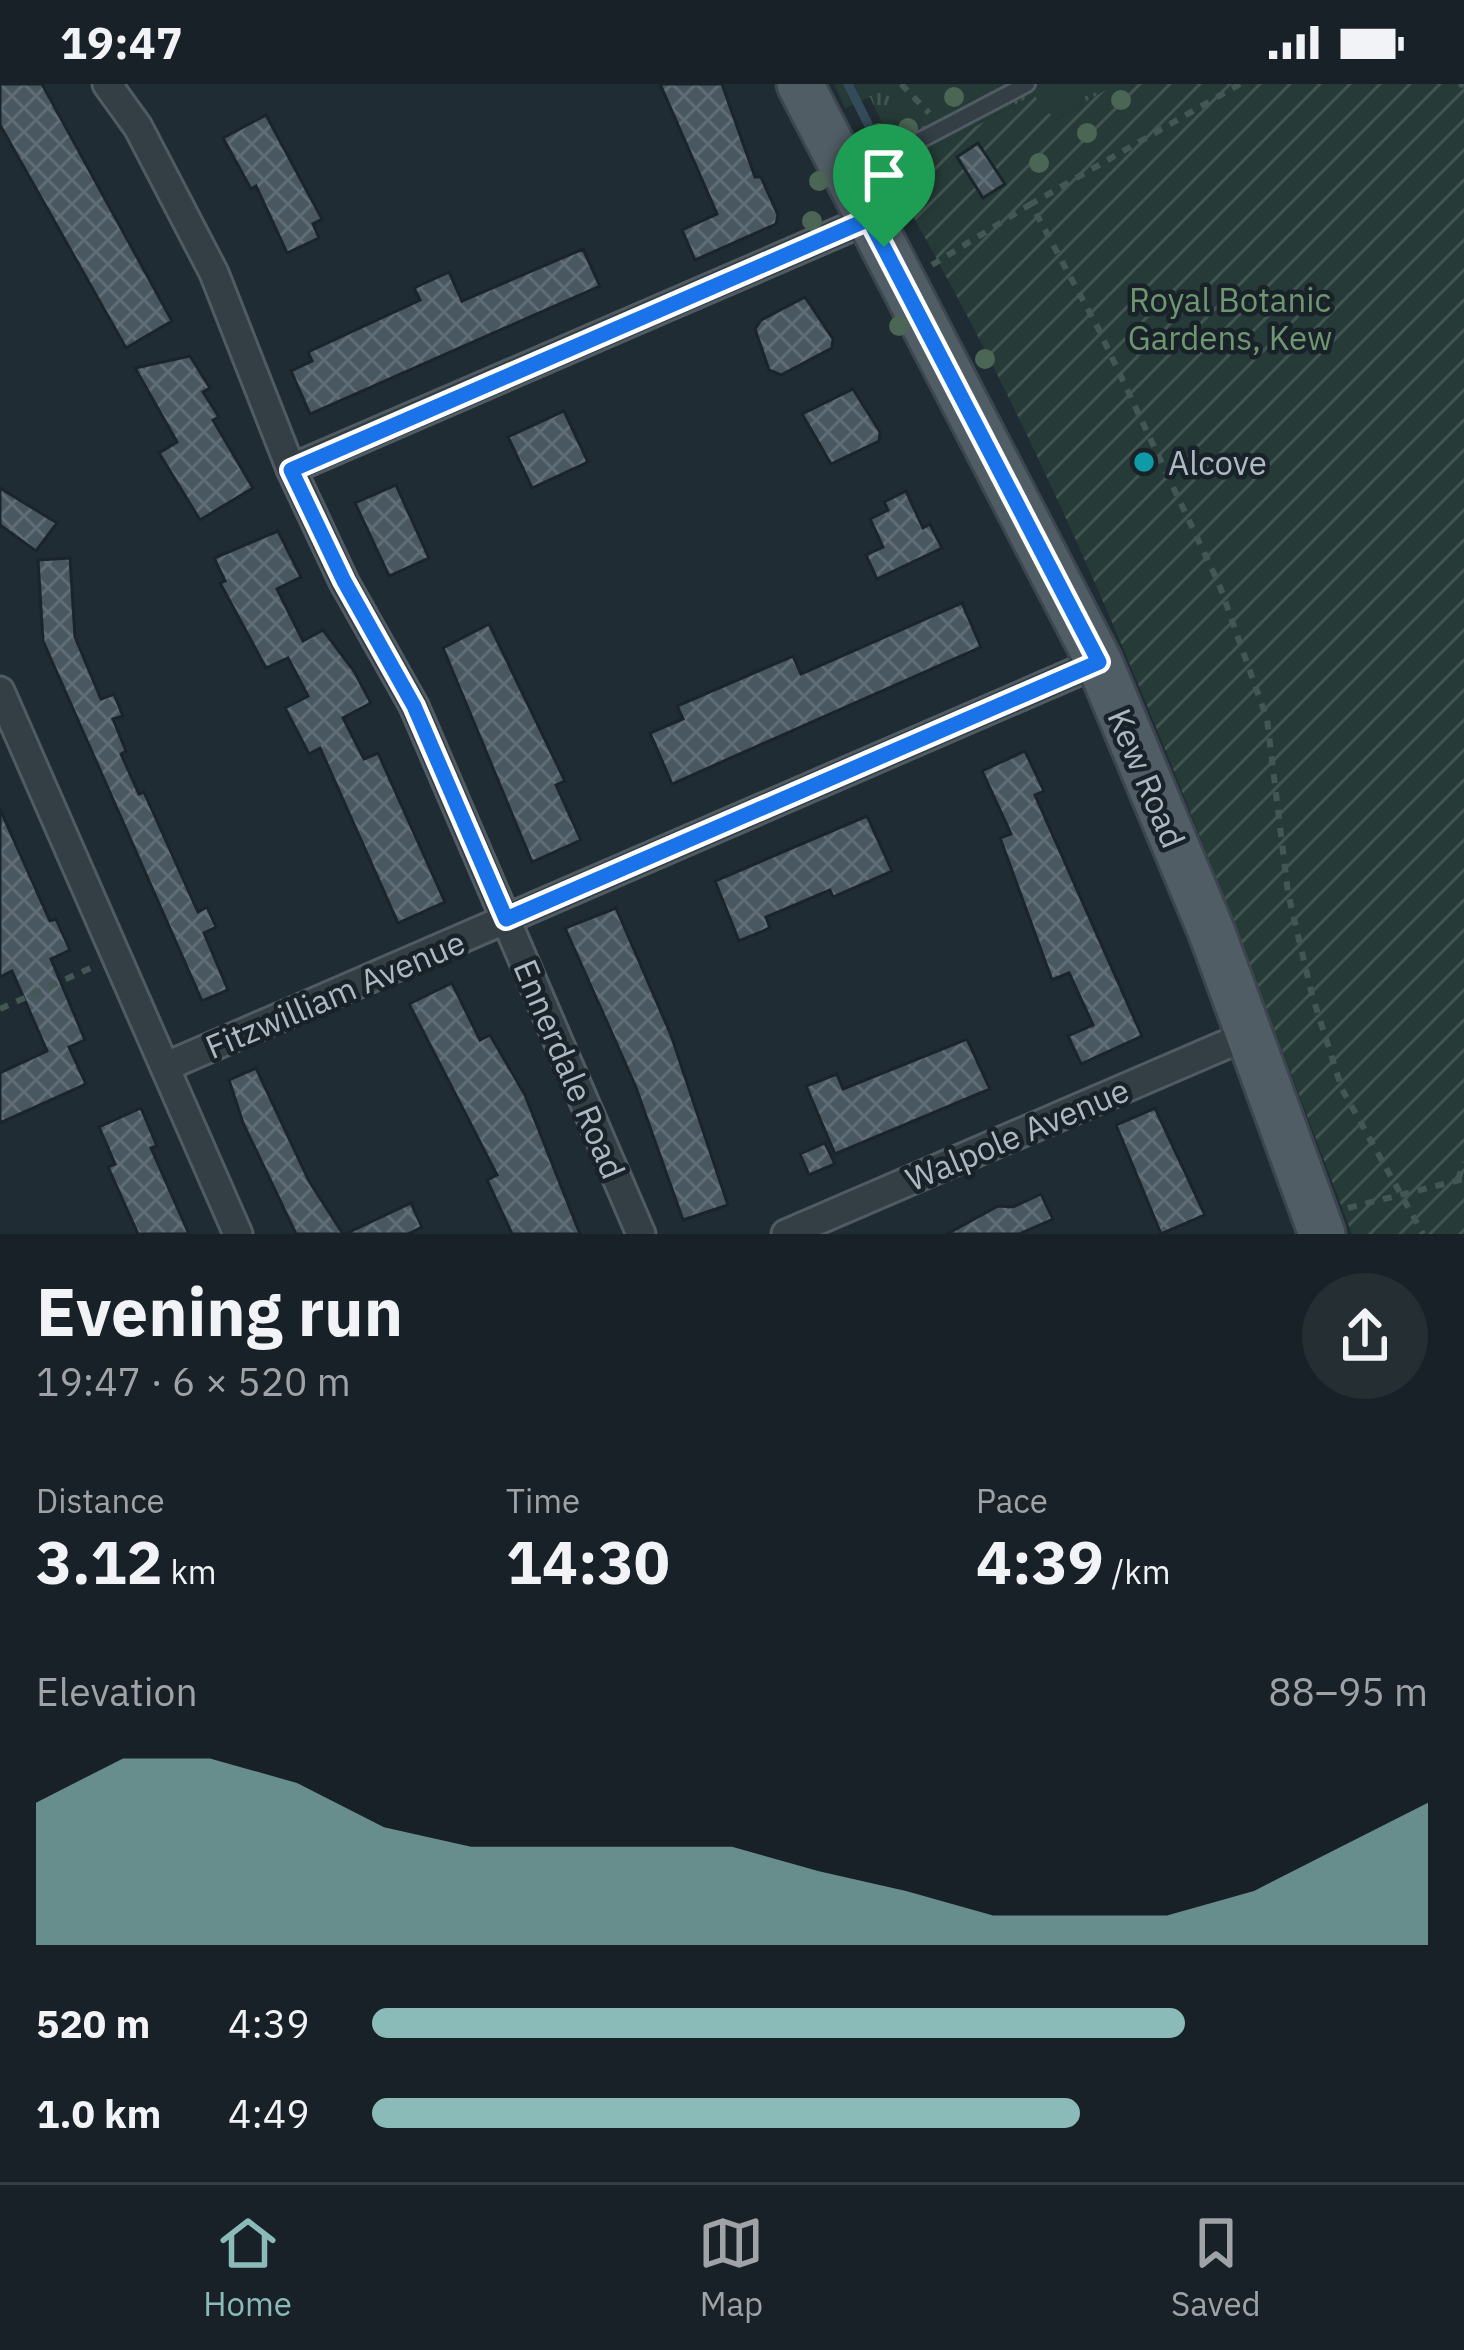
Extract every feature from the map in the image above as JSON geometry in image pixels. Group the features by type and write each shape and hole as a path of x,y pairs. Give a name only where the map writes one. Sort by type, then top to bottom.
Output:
{"main road":[{"name":"Kew Road","path":"800,84 1099,662 1320,1228"}],"street":[{"name":"Ennerdale Road","path":"107,84 138,128 214,273 291,470 344,581 414,706 641,1234"},
{"path":"291,470 869,219"},
{"name":"Fitzwilliam Avenue","path":"165,1067 1099,662"},
{"path":"0,691 238,1234"},
{"name":"Walpole Avenue","path":"786,1234 1248,1035"}],"lane":[{"path":"848,178 1027,84"}],"path":[{"path":"901,84 945,128"},
{"path":"903,281 1240,84"},
{"path":"1031,204 1098,328 1219,584 1267,719 1288,893 1312,995 1342,1089 1423,1234"},
{"path":"0,1009 116,957"},
{"path":"1320,1228 1400,1192 1461,1180 1464,1162"}],"green space":[{"path":"834,84 1116,84 1054,120 1033,95 888,173 879,139 884,127 870,97 845,108"},
{"path":"894,84 993,84 916,125"},
{"name":"Royal Botanic Gardens, Kew","path":"1116,84 1464,84 1464,1234 1352,1234 1196,828 1085,560 959,300 888,173 1034,95 1055,120"}],"building":[{"path":"0,84 42,84 172,321 126,348 0,125"},
{"path":"660,84 722,84 755,177 761,177 778,215 776,224 695,260 682,230 717,214"},
{"path":"266,115 322,219 313,224 319,238 287,253 256,186 251,189 223,138"},
{"path":"978,143 1005,184 983,198 957,157"},
{"path":"583,249 600,286 310,414 291,371 312,361 308,352 420,300 414,288 449,272 462,301"},
{"path":"805,297 833,339 832,348 781,375 769,370 755,329 761,320"},
{"path":"190,356 210,388 203,392 219,417 213,420 253,488 200,520 159,453 177,442 135,368"},
{"path":"853,389 880,432 879,441 831,464 802,414"},
{"path":"564,411 588,462 532,488 508,437"},
{"path":"396,485 429,558 389,576 355,503"},
{"path":"0,488 57,523 36,551 0,525"},
{"path":"906,491 923,528 930,524 942,548 877,579 866,555 883,547 870,519 888,510 884,502"},
{"path":"278,531 301,577 277,589 303,641 323,630 354,671 371,703 343,718 364,759 378,753 445,902 398,923 320,748 309,754 285,708 308,696 288,658 266,668 220,583 225,581 214,558"},
{"path":"70,558 75,637 101,699 114,694 123,716 113,719 126,751 121,754 139,794 144,792 198,912 207,907 216,927 204,933 228,990 202,1001 43,641 38,560"},
{"path":"962,603 981,647 672,784 650,733 683,719 677,706 793,656 801,674"},
{"path":"489,624 565,781 556,785 581,840 532,862 443,648"},
{"path":"1025,751 1044,791 1035,795 1142,1036 1081,1064 1068,1036 1093,1025 1069,973 1052,980 1000,838 1011,834 982,771"},
{"path":"0,809 50,921 56,919 70,950 51,959 85,1040 69,1047 86,1084 0,1123 0,1073 47,1051 12,971 0,977"},
{"path":"867,816 892,871 833,897 830,890 766,917 770,928 739,941 715,881"},
{"path":"616,908 671,1035 728,1205 683,1220 635,1085 565,928"},
{"path":"452,983 480,1040 490,1035 525,1095 580,1234 512,1234 487,1180 497,1175 409,1004"},
{"path":"967,1039 990,1089 835,1154 806,1086 837,1074 843,1089"},
{"path":"256,1068 309,1181 343,1234 296,1234 243,1123 229,1080"},
{"path":"141,1108 157,1146 151,1148 189,1234 138,1234 108,1167 115,1164 99,1127"},
{"path":"1155,1108 1205,1215 1161,1234 1116,1125"},
{"path":"825,1143 835,1164 809,1175 800,1154"},
{"path":"1041,1194 1053,1219 1019,1234 947,1234 998,1206 1013,1207"},
{"path":"411,1203 422,1227 408,1234 345,1234"}],"waterway":[{"path":"848,84 872,132"}],"place":[{"name":"Alcove","path":"1144,462"}],"route":[{"path":"869,219 884,247 1099,662 506,919 414,706 344,581 291,470 869,219"}]}
